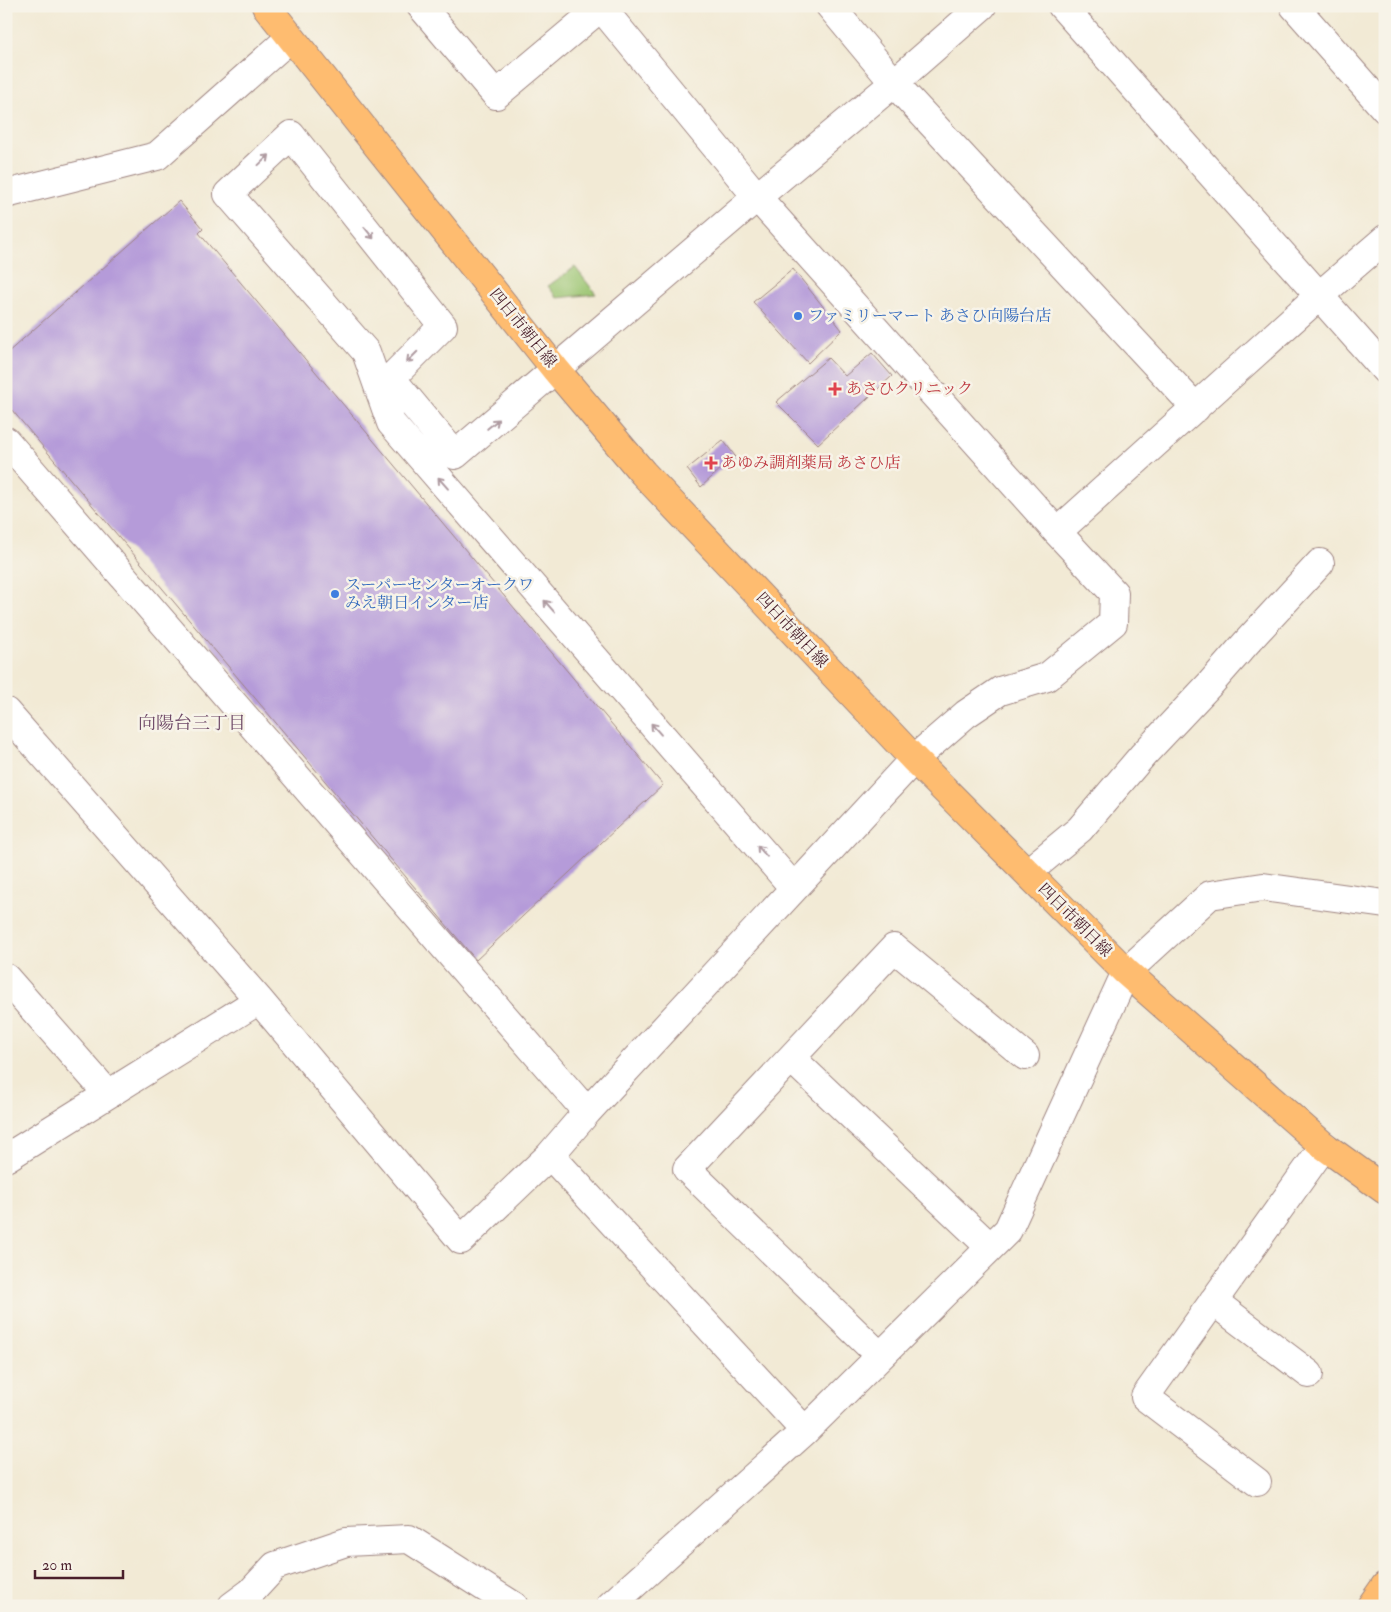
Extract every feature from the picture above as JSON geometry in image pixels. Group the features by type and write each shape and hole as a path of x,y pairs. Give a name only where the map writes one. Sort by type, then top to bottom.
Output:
{"main road":[{"name":"四日市朝日線","path":"266,6 556,370 643,472 914,759 1126,972 1324,1146 1385,1190"},
{"path":"1371,1606 1385,1586"}],"street":[{"path":"6,712 259,1000 461,1240 550,1155 587,1112 914,759 966,714 1000,691 1047,677 1113,623 1114,592 1057,532 757,198 600,7 496,95 421,6"},
{"path":"830,6 894,83 1196,408"},
{"path":"794,888 391,422 366,352 228,194 290,135 443,326 391,378 456,456 982,6"},
{"path":"1062,6 1385,370"},
{"path":"1294,6 1385,109"},
{"path":"6,194 157,156 290,38"},
{"path":"1057,532 1320,295 1385,239"},
{"path":"6,441 587,1112"},
{"path":"1028,872 1080,829 1143,755 1320,563"},
{"path":"610,1606 804,1431 1008,1230 1126,972 1210,895 1263,887 1385,904"},
{"path":"880,1356 687,1169 894,948 1025,1056"},
{"path":"6,978 108,1094"},
{"path":"6,1158 259,1000"},
{"path":"791,1058 990,1247"},
{"path":"1257,1482 1145,1397 1324,1146"},
{"path":"550,1155 804,1431"},
{"path":"1213,1301 1309,1374"},
{"path":"232,1606 251,1592 275,1566 346,1542 408,1539 514,1606"}],"green space":[{"path":"575,267 596,294 557,298 548,286"}],"building":[{"name":"スーパーセンターオークワ みえ朝日インター店","path":"179,201 203,229 199,233 663,785 476,960 6,403 6,354"},
{"name":"ファミリーマート あさひ向陽台店","path":"793,269 842,330 808,363 753,302"},
{"name":"あさひクリニック","path":"872,353 892,376 818,444 776,402 828,358 845,376"},
{"name":"あゆみ調剤薬局 あさひ店","path":"723,440 735,456 701,487 687,469"}],"place":[{"name":"ファミリーマート あさひ向陽台店","path":"798,316"},
{"name":"あさひクリニック","path":"835,389"},
{"name":"あゆみ調剤薬局 あさひ店","path":"711,463"},
{"name":"スーパーセンターオークワ みえ朝日インター店","path":"335,594"}],"district":[{"name":"向陽台三丁目","path":"192,723"}]}
